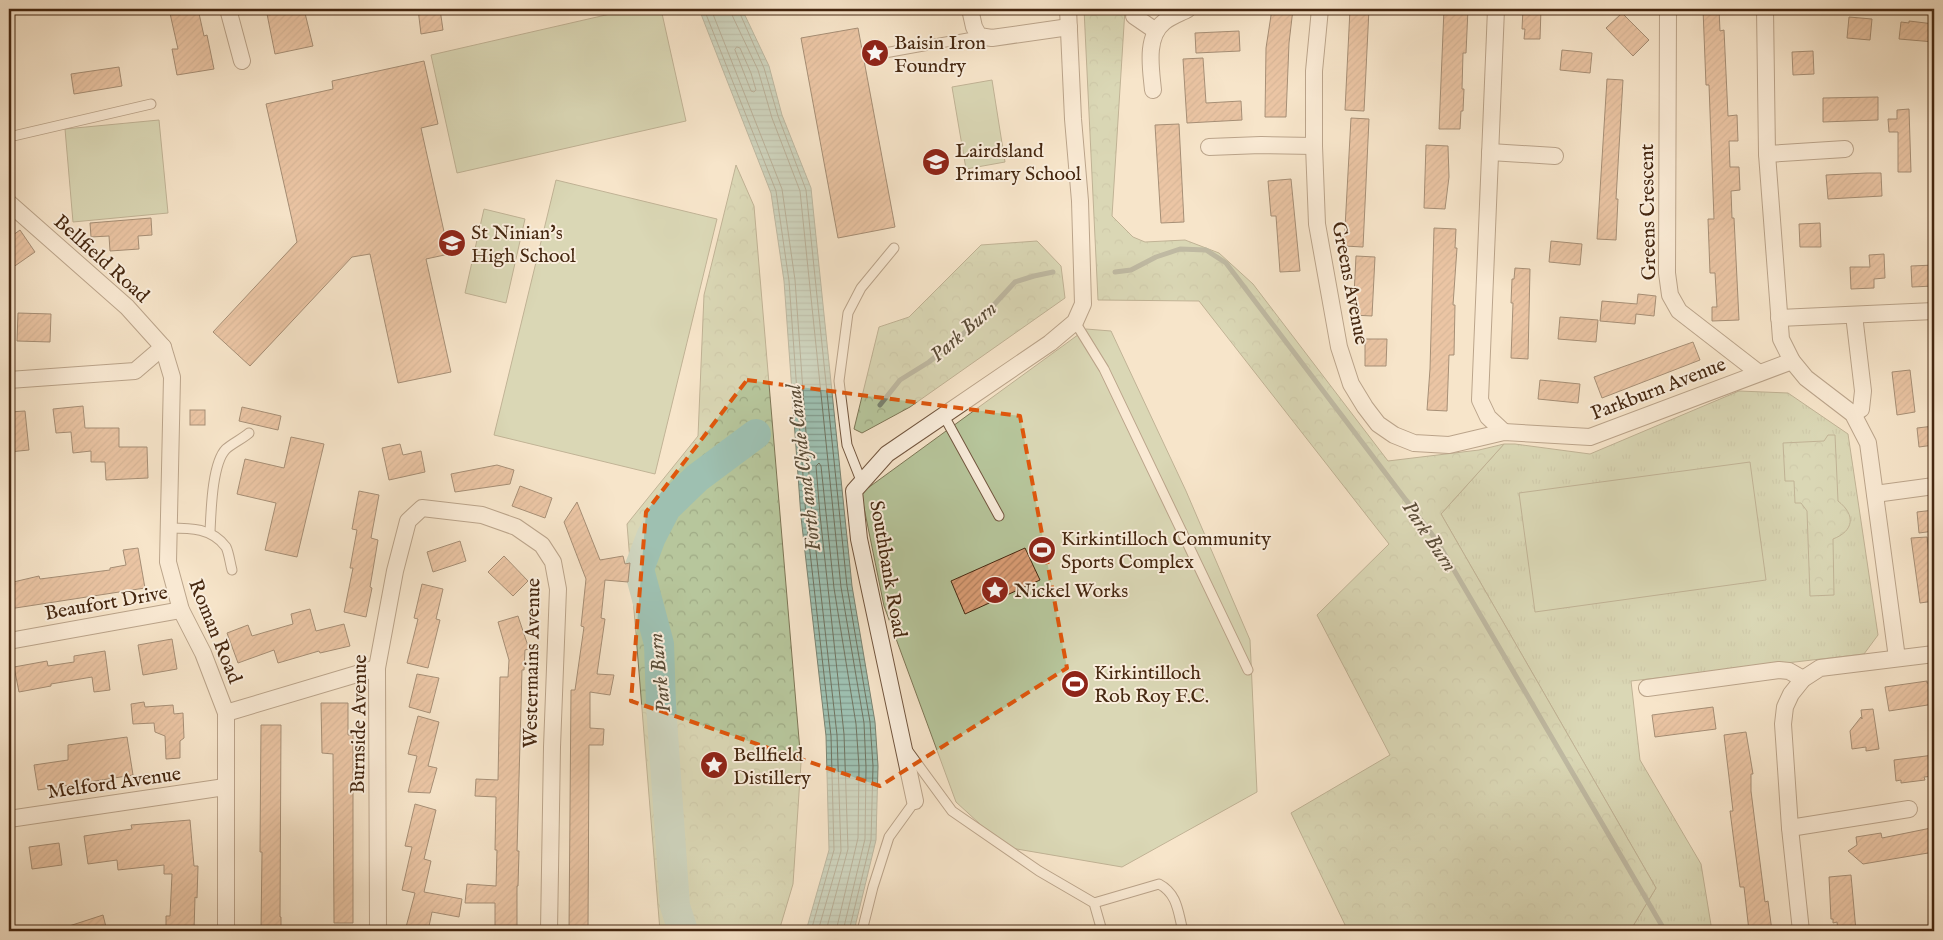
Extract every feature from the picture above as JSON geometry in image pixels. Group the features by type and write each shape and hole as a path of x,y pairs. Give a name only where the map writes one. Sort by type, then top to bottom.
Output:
{"street":[{"path":"228,9 242,61"},
{"path":"970,9 974,27 979,36 992,38 1069,27 1068,9"},
{"path":"1153,90 1150,56 1156,31 1164,22 1188,9"},
{"name":"Greens Avenue","path":"1320,9 1314,71 1317,224 1340,346 1351,384 1378,424 1394,436 1414,443 1449,445 1504,432"},
{"path":"1496,9 1480,400 1488,417 1504,432"},
{"name":"Greens Crescent","path":"1668,9 1667,272 1670,295 1679,311 1759,373"},
{"path":"1765,9 1767,154 1781,339 1792,361 1806,378 1853,414 1868,443 1897,658"},
{"path":"1134,16 1156,31"},
{"name":"Southbank Road","path":"915,801 858,539 854,491 887,454 1050,343 1076,322 1083,304 1080,201 1073,119 1069,27"},
{"path":"1209,147 1261,145 1314,146"},
{"path":"1767,154 1845,149"},
{"path":"1490,152 1555,156"},
{"name":"Bellfield Road","path":"9,203 126,307 163,347"},
{"path":"1779,318 1934,311"},
{"path":"1853,414 1861,409 1863,391 1854,315"},
{"path":"9,380 134,372 163,347"},
{"name":"Roman Road","path":"163,347 172,377 168,562 181,610 203,653 226,713 226,931"},
{"name":"Parkburn Avenue","path":"1504,432 1590,436 1792,361"},
{"path":"1875,494 1934,486"},
{"name":"Westermains Avenue","path":"408,521 422,508 482,515 516,527 542,545 552,562 558,589 552,747 549,931"},
{"name":"Burnside Avenue","path":"378,931 377,668 395,571 408,521"},
{"name":"Beaufort Drive","path":"9,641 181,610"},
{"path":"1802,931 1790,828 1783,724 1785,707 1790,694 1803,679 1820,668 1934,654"},
{"path":"226,713 377,668"},
{"path":"1648,688 1779,670 1789,671 1803,679"},
{"name":"Melford Avenue","path":"9,819 225,787"},
{"path":"1790,828 1909,809"}],"lane":[{"path":"879,54 979,36"},
{"path":"9,137 151,104"},
{"path":"862,483 847,445 838,382 848,313 862,288 894,248"},
{"path":"1076,322 1104,369 1248,670"},
{"path":"944,416 1000,516"},
{"path":"210,532 212,492 217,469 225,450 249,433"},
{"path":"169,528 188,528 210,532 226,548 232,570"},
{"path":"902,743 952,811 1039,871 1094,903 1102,931"},
{"path":"862,931 872,887 889,837 915,801"},
{"path":"1094,903 1159,884 1173,894 1183,931"}],"highlighted area":[{"path":"747,380 1020,416 1067,668 880,786 631,701 646,512"}],"green space":[{"path":"632,9 661,9 686,121 457,173 431,55"},
{"path":"1084,9 1125,9 1112,216 1133,237 1145,242 1185,240 1219,253 1253,284 1388,461 1479,450 1504,444 1441,514 1656,888 1630,931 1348,931 1291,813 1390,755 1317,615 1389,544 1199,301 1098,300"},
{"path":"992,80 1005,162 966,169 952,87"},
{"path":"159,120 168,213 73,222 65,129"},
{"path":"736,165 754,206 801,763 793,884 779,931 660,931 627,524 698,436 704,295"},
{"path":"556,180 717,219 655,474 494,435"},
{"path":"484,209 525,219 506,303 465,293"},
{"path":"1037,241 1061,266 1065,298 910,407 862,433 854,429 879,327 909,317 981,245"},
{"name":"Kirkintilloch Community Sports Complex","path":"1086,329 1111,331 1186,491 1250,640 1257,792 1122,867 1005,847 956,802 884,606 861,493"},
{"path":"1739,391 1788,393 1848,434 1878,635 1864,654 1631,681 1640,760 1701,864 1712,931 1630,931 1656,888 1441,514 1504,444 1590,454"},
{"path":"1828,435 1835,435 1838,501 1848,512 1850,522 1845,532 1833,539 1834,595 1810,596 1807,511 1801,503 1795,503 1794,481 1785,481 1783,443 1824,441"},
{"path":"1750,462 1766,580 1535,612 1519,493"}],"water":[{"name":"Forth and Clyde Canal","path":"699,9 742,9 769,66 782,115 811,188 852,586 875,722 878,766 876,840 854,931 806,931 829,850 826,736 801,517 784,281 771,193"}],"building":[{"path":"169,9 198,9 204,36 207,35 214,69 177,75 172,49 178,49"},
{"path":"266,9 304,9 313,46 275,54"},
{"path":"418,9 440,9 443,30 421,34"},
{"path":"1272,9 1293,9 1289,43 1286,117 1265,117 1266,48"},
{"path":"1350,9 1369,9 1364,111 1345,110"},
{"path":"1444,9 1468,9 1466,53 1463,53 1462,89 1464,89 1460,129 1439,129"},
{"path":"1523,9 1541,9 1540,39 1524,39 1525,29 1522,29"},
{"path":"1703,9 1719,9 1720,31 1724,30 1728,116 1737,115 1738,141 1729,141 1730,167 1739,167 1740,190 1731,191 1739,320 1712,321 1712,307 1717,307 1715,273 1710,273 1708,219 1714,219 1709,85 1706,85"},
{"path":"1622,13 1649,40 1633,56 1606,28"},
{"path":"1849,17 1872,19 1870,40 1847,38"},
{"path":"1909,21 1934,24 1934,42 1899,39 1901,22 1909,23"},
{"path":"858,28 895,227 838,238 801,38"},
{"path":"1239,31 1240,51 1196,53 1195,33"},
{"path":"1562,50 1592,53 1590,73 1560,70"},
{"path":"1813,51 1814,74 1793,75 1792,52"},
{"path":"1203,58 1206,103 1241,101 1242,120 1187,123 1183,59"},
{"path":"424,61 438,124 421,128 449,254 426,259 451,372 398,383 370,254 352,257 250,366 213,332 297,242 266,104 333,89 332,81"},
{"path":"119,67 122,86 74,94 71,74"},
{"path":"1607,79 1623,80 1616,199 1618,199 1616,240 1597,239"},
{"path":"1878,97 1878,120 1823,122 1823,98"},
{"path":"1909,109 1911,172 1898,172 1898,132 1889,132 1888,119 1897,119 1897,110"},
{"path":"1351,118 1369,119 1363,247 1344,246"},
{"path":"1179,124 1184,222 1161,223 1155,125"},
{"path":"1426,145 1448,146 1449,177 1445,209 1424,208"},
{"path":"1881,173 1882,196 1828,199 1826,175"},
{"path":"1291,179 1300,271 1280,272 1276,216 1271,216 1268,181"},
{"path":"151,218 152,235 138,236 139,249 110,251 109,236 91,237 90,223"},
{"path":"1820,223 1821,247 1800,247 1799,224"},
{"path":"1434,228 1456,229 1455,248 1457,248 1453,305 1455,305 1454,355 1449,355 1447,411 1427,410"},
{"path":"20,230 35,252 9,270 9,238"},
{"path":"1551,241 1582,244 1580,265 1549,262"},
{"path":"1884,254 1885,278 1874,279 1874,288 1851,289 1850,267 1870,267 1869,255"},
{"path":"1356,256 1375,257 1372,316 1353,315"},
{"path":"1934,265 1934,286 1912,287 1911,266"},
{"path":"1515,268 1530,269 1528,359 1511,358 1512,279 1514,279"},
{"path":"1638,294 1656,296 1654,316 1636,314 1635,324 1600,321 1602,301 1637,304"},
{"path":"18,313 51,314 50,342 17,341"},
{"path":"1560,317 1598,320 1596,342 1558,339"},
{"path":"1365,339 1387,339 1386,366 1365,366"},
{"path":"1693,342 1700,360 1602,398 1594,377"},
{"path":"1910,370 1915,412 1897,415 1892,372"},
{"path":"1540,380 1580,384 1578,403 1538,399"},
{"path":"83,406 85,428 119,428 119,447 147,447 148,478 106,480 105,462 91,462 91,451 73,453 71,432 56,433 53,409"},
{"path":"242,407 281,416 278,430 239,421"},
{"path":"190,410 205,410 205,425 190,425"},
{"path":"25,411 29,450 9,452 9,412"},
{"path":"1934,426 1934,445 1919,447 1917,428"},
{"path":"291,437 324,444 297,557 265,550 276,503 237,494 245,459 284,468"},
{"path":"400,444 403,455 421,451 425,472 389,480 382,448"},
{"path":"497,465 514,470 510,484 455,492 451,474"},
{"path":"520,486 552,498 545,518 512,506"},
{"path":"359,491 379,495 371,538 378,540 366,617 344,612 353,568 350,568 357,530 352,529"},
{"path":"577,502 600,560 623,556 625,564 630,563 628,582 605,580 601,618 605,619 597,674 614,675 610,695 590,692 590,728 604,729 603,745 589,745 588,931 569,931 571,690 575,690 584,627 581,626 586,579 564,522"},
{"path":"1934,510 1934,531 1919,533 1917,512"},
{"path":"1927,537 1934,601 1920,603 1911,538"},
{"path":"460,541 466,561 433,572 427,552"},
{"path":"138,548 145,588 9,609 9,583 39,576 40,579 110,570 110,568 126,565 123,550"},
{"path":"1025,548 1040,580 965,614 951,581"},
{"path":"504,556 528,581 513,596 488,572"},
{"path":"422,584 443,589 436,619 440,620 428,668 407,663 418,619 414,618"},
{"path":"310,609 316,631 344,624 350,646 320,653 319,651 278,663 274,650 238,663 227,633 248,625 252,636 293,624 291,614"},
{"path":"518,616 529,649 525,650 524,670 522,670 517,851 519,851 517,931 495,931 495,903 465,903 467,884 496,886 496,797 475,796 476,779 498,780 500,677 508,677 509,660 498,622"},
{"path":"172,639 177,669 143,675 138,645"},
{"path":"105,651 110,690 94,692 92,677 19,692 14,667 47,661 48,666 74,662 74,656"},
{"path":"417,674 439,678 430,713 409,707"},
{"path":"1927,681 1927,683 1931,683 1934,704 1889,711 1885,687"},
{"path":"144,702 145,707 173,705 174,714 183,713 184,738 180,741 180,758 166,759 165,736 155,732 154,723 133,724 131,704"},
{"path":"321,703 348,703 348,735 353,735 353,923 334,923 333,754 322,753"},
{"path":"1713,707 1716,729 1655,737 1652,715"},
{"path":"1873,709 1879,749 1866,751 1866,747 1852,749 1850,731 1861,717 1862,719 1861,710"},
{"path":"418,716 439,722 428,766 437,768 430,793 408,792 417,756 408,754"},
{"path":"261,725 281,725 281,931 261,931"},
{"path":"1746,732 1753,774 1751,774 1751,791 1765,902 1768,901 1772,931 1749,931 1744,887 1740,887 1734,842 1730,811 1733,811 1724,735"},
{"path":"127,737 133,775 38,790 34,765 68,760 68,745"},
{"path":"1934,755 1934,776 1924,777 1925,780 1901,783 1901,780 1896,781 1894,760"},
{"path":"415,804 436,810 424,859 431,861 424,892 462,899 459,917 432,912 428,931 405,931 415,893 402,890 412,847 405,846"},
{"path":"190,820 194,866 198,866 194,931 166,931 166,916 170,916 172,874 164,874 164,865 118,870 117,860 88,864 84,836 132,829 131,825"},
{"path":"1931,828 1931,831 1934,830 1934,852 1863,864 1848,851 1857,845 1856,837 1881,833 1882,838"},
{"path":"59,843 62,865 32,869 29,847"},
{"path":"1851,875 1856,931 1838,931 1837,922 1833,923 1833,919 1831,919 1829,877"},
{"path":"103,915 107,931 63,931 63,928"}],"waterway":[{"name":"Park Burn","path":"1115,272 1131,270 1156,257 1180,249 1206,250 1226,263 1437,541 1665,931"},
{"name":"Park Burn","path":"880,405 900,380 929,362 979,321 1015,282 1053,272"},
{"name":"Park Burn","path":"683,931 675,906 661,705 659,644 639,569 651,537 666,508 697,478 756,434"}],"place":[{"name":"Baisin Iron Foundry","path":"875,53"},
{"name":"Lairdsland Primary School","path":"936,162"},
{"name":"St Ninian's High School","path":"452,243"},
{"name":"Kirkintilloch Community Sports Complex","path":"1042,550"},
{"name":"Nickel Works","path":"995,590"},
{"name":"Kirkintilloch Rob Roy F.C.","path":"1075,684"},
{"name":"Bellfield Distillery","path":"714,765"}]}
